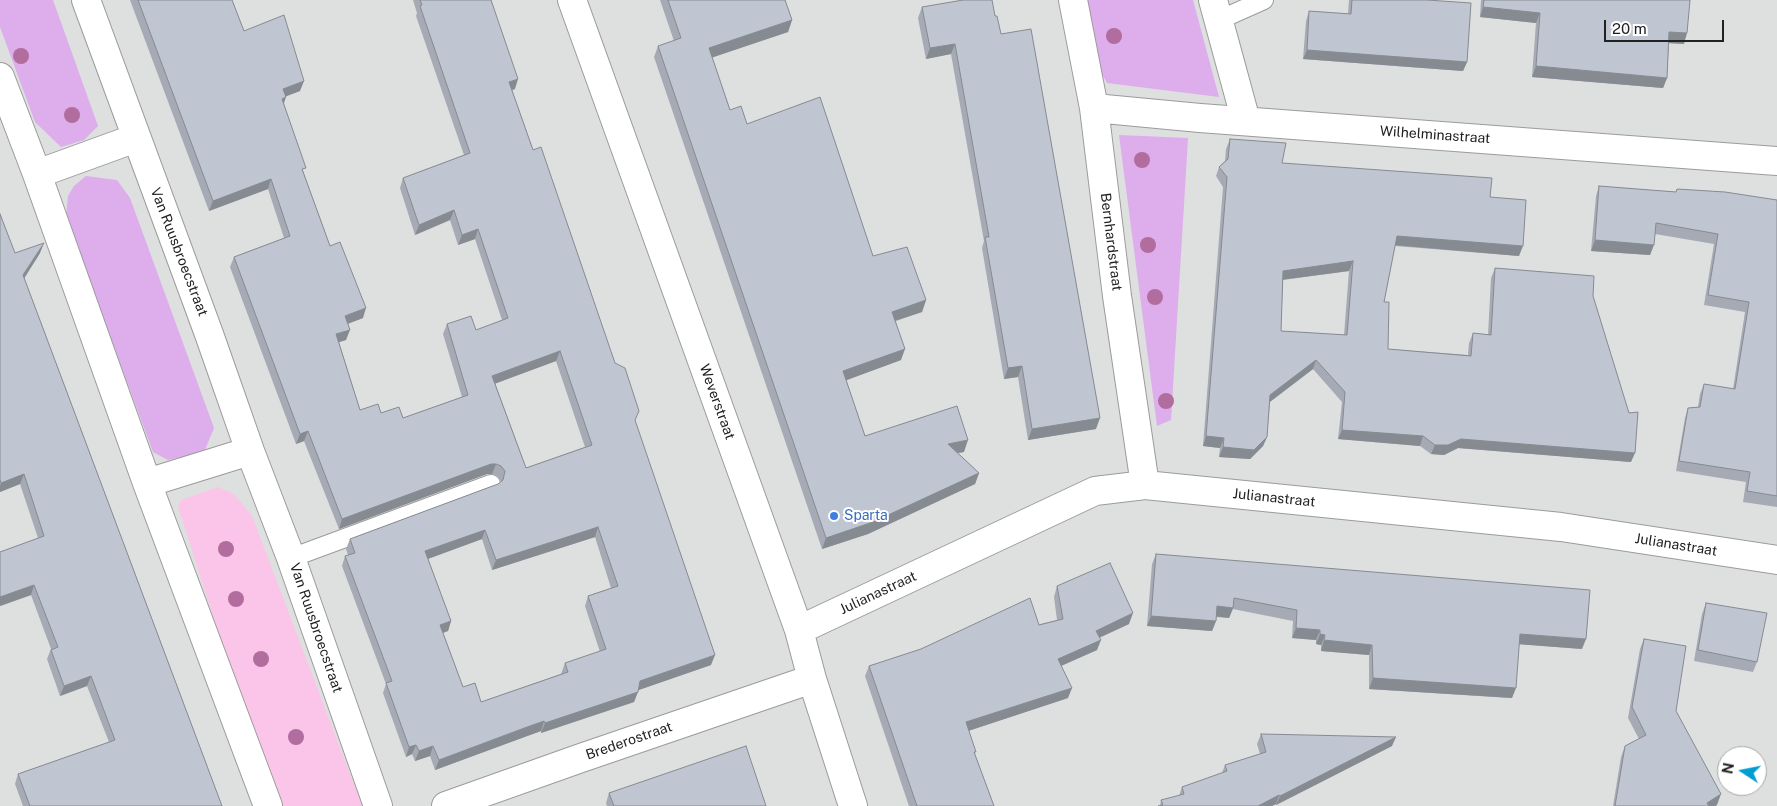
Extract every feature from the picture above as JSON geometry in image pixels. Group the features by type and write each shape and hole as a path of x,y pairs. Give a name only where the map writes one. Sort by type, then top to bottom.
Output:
{"street":[{"name":"Van Ruusbroecstraat","path":"86,0 250,451 291,558 378,806"},
{"name":"Weverstraat","path":"572,0 799,630 812,679 854,806"},
{"name":"Bernhardstraat","path":"1073,0 1094,108 1117,296 1145,485"},
{"path":"1216,10 1246,121"},
{"path":"0,77 268,806"},
{"name":"Wilhelminastraat","path":"1094,108 1777,161"},
{"path":"37,174 136,138"},
{"path":"148,483 250,451"},
{"name":"Julianastraat","path":"799,630 1095,491 1145,485 1561,527 1777,560"},
{"name":"Brederostraat","path":"446,806 812,679"}],"lane":[{"path":"1216,10 1264,0"},
{"path":"291,558 491,484"}],"shaded area":[{"path":"0,0 1777,0 1777,806 0,806"},
{"path":"0,0 53,0 98,126 84,140 61,147 35,122 0,27"},
{"path":"1087,0 1193,0 1219,97 1107,83 1101,72"},
{"path":"1119,135 1188,138 1171,420 1157,426"},
{"path":"86,176 117,180 130,198 214,428 204,452 168,460 153,452 66,217 68,196 74,186"},
{"path":"218,487 234,494 252,516 362,806 282,806 225,654 178,506 181,500"}],"building":[{"path":"138,0 232,0 244,31 284,15 304,81 283,89 286,97 282,99 306,168 302,169 330,246 340,242 366,308 345,316 350,330 336,334 360,410 378,404 381,413 399,407 403,418 468,395 447,324 471,316 476,330 508,318 478,229 462,235 454,210 419,225 403,178 470,153 420,6 422,5 420,0 491,0 518,79 509,82 533,150 541,147 615,363 625,368 639,411 635,420 715,655 640,681 638,692 545,723 544,721 439,760 433,746 419,751 416,745 409,747 386,683 392,681 345,556 355,553 350,539 498,484 503,480 505,471 501,466 491,464 342,519 308,431 300,434 234,257 290,236 271,179 213,201","holes":["560,351 592,445 526,468 492,376","598,527 618,586 588,596 606,649 565,663 568,672 481,702 475,683 463,687 440,625 451,621 425,551 485,530 496,560"]},
{"path":"668,0 785,0 792,20 709,48 730,110 741,106 747,124 820,97 873,256 907,247 926,300 892,312 905,349 843,371 865,436 957,406 968,440 948,444 979,473 873,522 826,538 658,46 681,38"},
{"path":"963,0 992,0 1001,34 1031,29 1100,418 1032,429 1022,366 1008,368 985,237 989,237 955,44 930,48 922,7"},
{"path":"1352,0 1427,0 1471,3 1467,62 1307,50 1309,11 1351,14"},
{"path":"1484,0 1690,0 1687,33 1669,32 1667,78 1536,66 1540,13 1483,7"},
{"path":"1230,139 1286,143 1282,163 1492,178 1490,197 1526,200 1523,246 1397,236 1384,302 1389,302 1388,349 1471,356 1473,333 1491,335 1495,268 1594,276 1593,296 1629,413 1638,412 1635,453 1461,439 1448,445 1435,445 1423,436 1342,430 1345,392 1316,360 1270,395 1267,437 1254,450 1223,447 1224,438 1206,436 1227,177 1219,167 1228,159","holes":["1353,261 1347,335 1281,331 1283,271"]},
{"path":"1599,186 1676,192 1677,189 1725,192 1777,200 1777,496 1747,491 1750,472 1679,461 1688,408 1700,407 1704,384 1735,389 1749,302 1708,295 1718,234 1656,223 1654,245 1595,240"},
{"path":"0,214 15,253 44,243 23,275 222,806 30,806 18,774 115,740 91,676 64,686 51,650 58,647 34,585 0,597 0,552 44,536 24,474 1,483 0,479"},
{"path":"1156,554 1590,590 1586,639 1520,634 1516,688 1373,678 1372,645 1324,640 1325,635 1320,634 1320,630 1296,628 1297,610 1234,598 1233,608 1217,606 1216,621 1151,616"},
{"path":"1110,563 1133,613 1096,631 1101,640 1058,659 1072,688 966,722 976,752 974,752 994,806 917,806 869,666 921,649 1030,598 1039,625 1063,619 1057,586"},
{"path":"1706,603 1767,613 1757,662 1698,650"},
{"path":"1644,639 1686,646 1676,711 1717,787 1718,796 1707,803 1709,806 1615,806 1625,746 1646,735 1632,707"},
{"path":"1261,734 1396,737 1258,806 1158,806 1163,805 1161,800 1184,794 1182,787 1227,771 1225,765 1266,752"},
{"path":"746,746 766,806 614,806 609,793"}],"place":[{"name":"Sparta","path":"834,516"}]}
